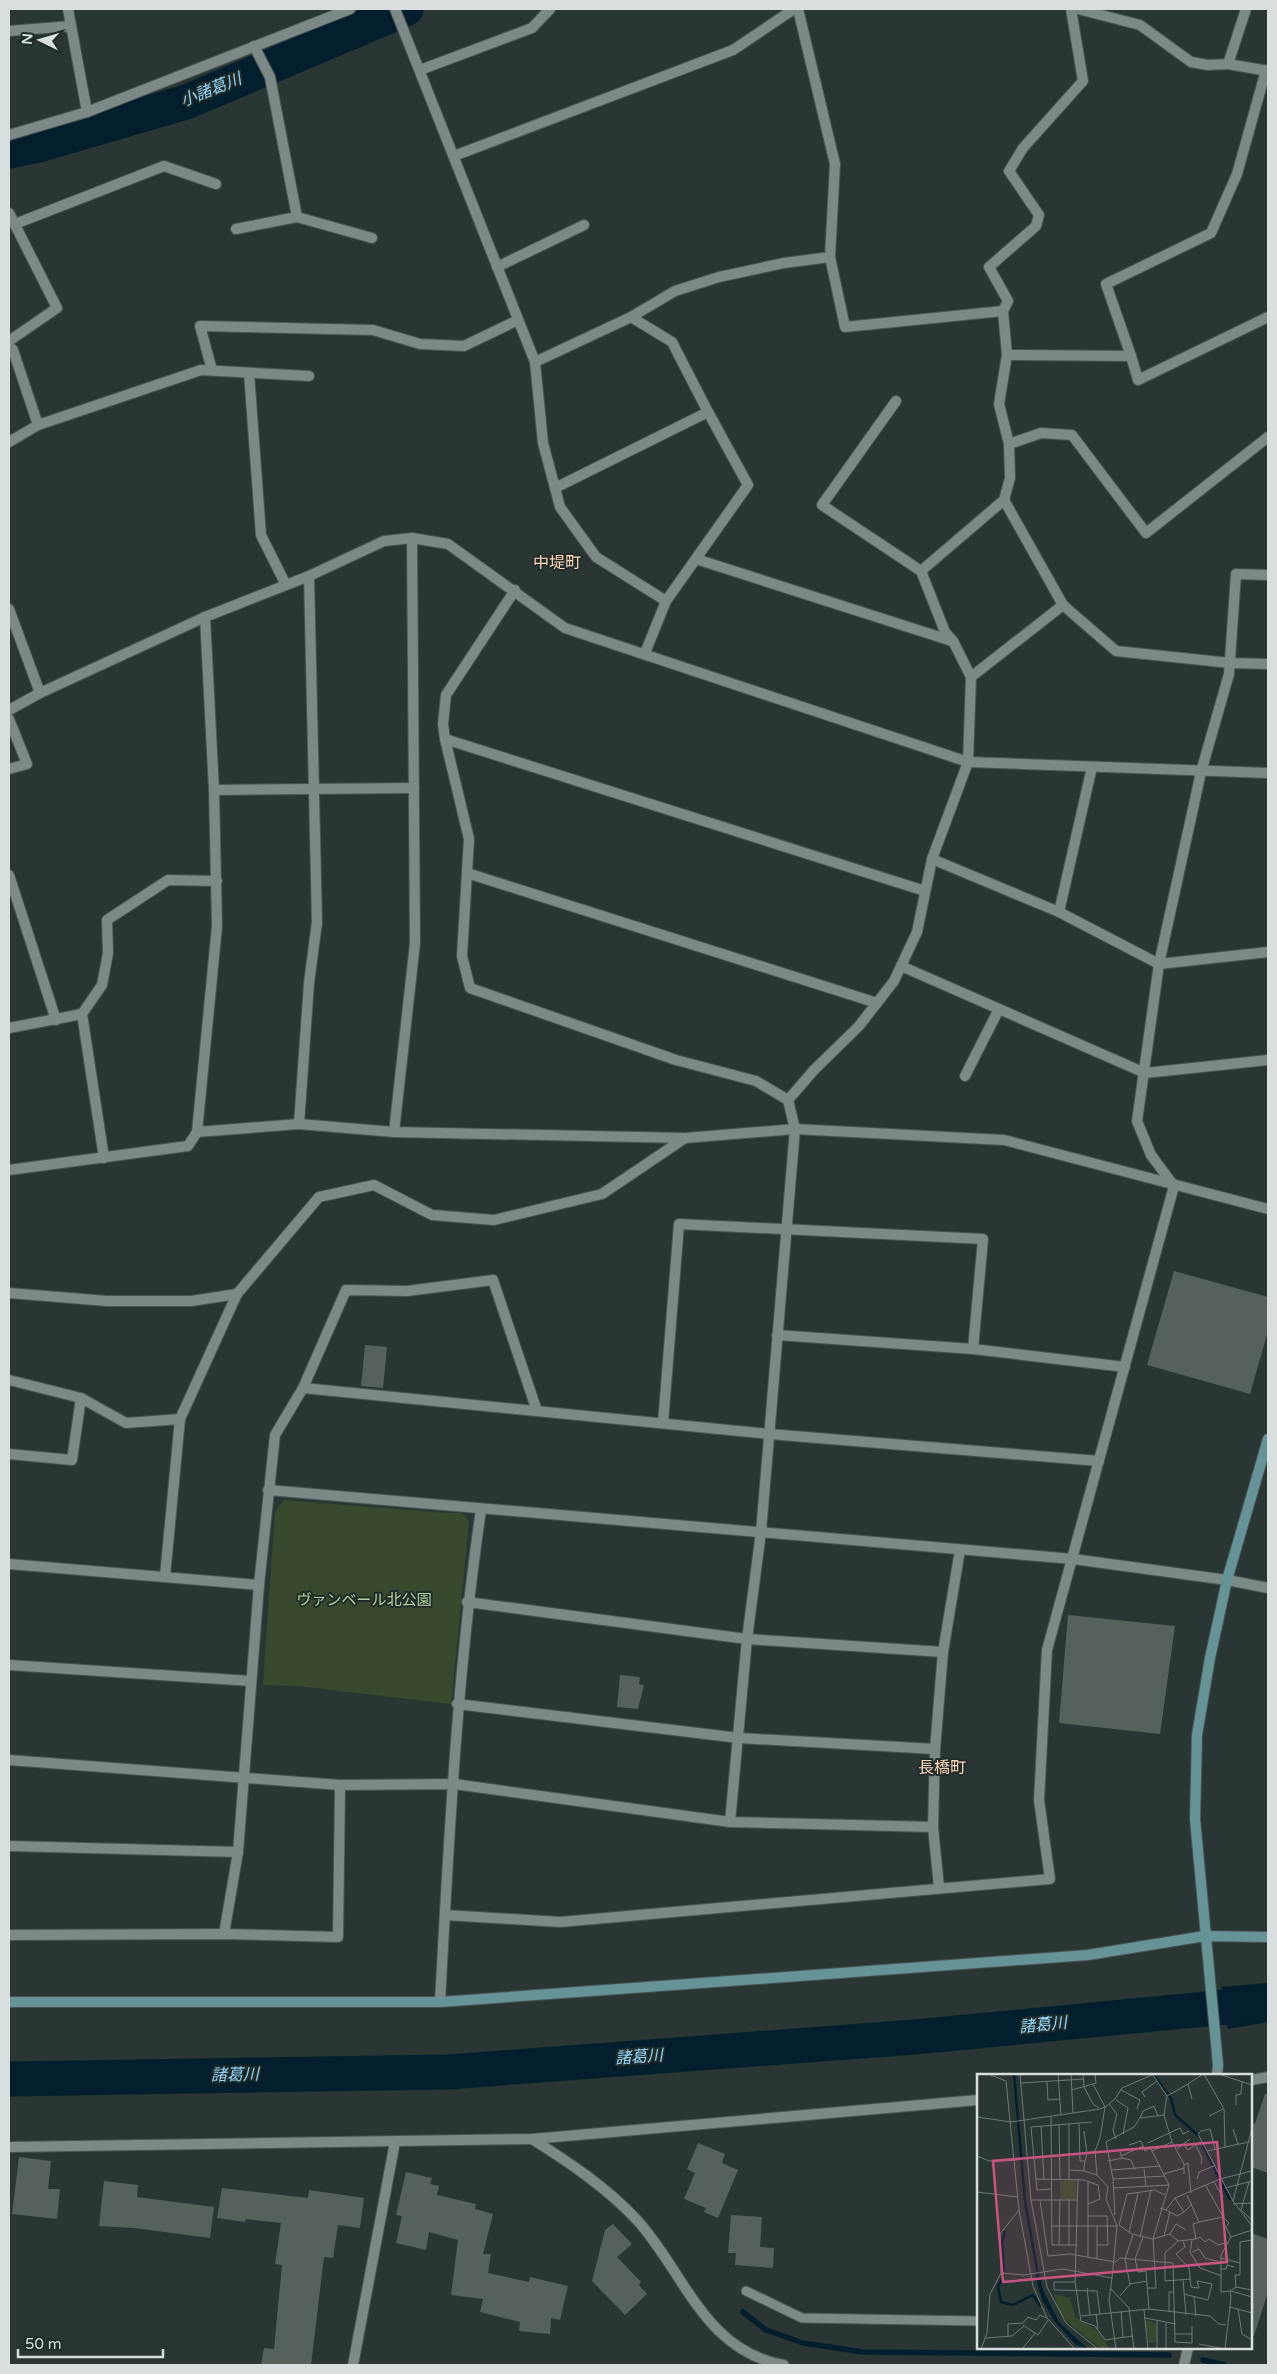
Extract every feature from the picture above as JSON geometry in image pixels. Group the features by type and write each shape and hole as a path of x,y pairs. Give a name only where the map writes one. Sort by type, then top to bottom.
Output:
{"street":[{"path":"68,9 87,112"},
{"path":"9,135 87,112 256,51 350,9"},
{"path":"395,9 535,362 543,443 560,507 596,557 666,601"},
{"path":"420,70 532,28 550,9"},
{"path":"454,156 733,50 794,9"},
{"path":"798,9 836,164 830,257 845,326 1003,311"},
{"path":"921,571 1004,500 1010,478 1009,444 999,404 1007,355 1003,311 1008,301 989,267 1036,226 1039,215 1009,171 1022,148 1083,81 1071,9"},
{"path":"1078,9 1140,24 1191,62 1208,65 1228,64 1267,70 1237,174 1211,233 1106,284 1138,380 1268,317"},
{"path":"1228,64 1246,9"},
{"path":"9,31 70,26"},
{"path":"256,51 270,77 297,217"},
{"path":"14,224 164,166 216,184"},
{"path":"9,213 57,308 9,341"},
{"path":"236,229 297,217 372,238"},
{"path":"497,267 584,225"},
{"path":"535,362 631,317 675,291 719,277 784,262 830,257"},
{"path":"631,317 672,342 748,485 666,601 645,653"},
{"path":"212,370 200,326 373,330 420,344 464,346 518,320"},
{"path":"9,346 13,350 38,425"},
{"path":"1007,355 1131,356"},
{"path":"9,442 38,425 201,370 309,376"},
{"path":"249,373 261,535 286,585"},
{"path":"788,1100 814,1070 859,1026 894,981 917,932 932,859 968,762 971,677 953,641 945,632 921,571 822,505 896,401"},
{"path":"555,488 708,412"},
{"path":"1009,444 1041,433 1072,435 1146,533 1268,437"},
{"path":"1004,500 1063,605 1116,651 1230,663 1268,664"},
{"path":"394,1132 415,943 412,538"},
{"path":"9,710 40,693 205,617 309,576 384,541 412,538 448,544 515,590 565,628 645,653 968,762 1268,773"},
{"path":"696,559 953,641"},
{"path":"1174,1186 1150,1155 1137,1121 1145,1073 1158,964 1201,772 1229,674 1236,574 1268,576"},
{"path":"298,1124 308,984 317,922 309,576"},
{"path":"515,590 446,695 443,724 445,738 469,839 462,956 470,988 676,1060 756,1081 788,1100 795,1129 761,1532 746,1639 739,1738 730,1822"},
{"path":"971,677 1063,605"},
{"path":"9,609 40,693"},
{"path":"9,1170 188,1146 197,1132 218,926 214,790 205,617"},
{"path":"9,719 27,764 9,770"},
{"path":"445,738 925,891"},
{"path":"1059,912 1092,767"},
{"path":"214,790 414,788"},
{"path":"932,859 1059,912 1158,964 1268,952"},
{"path":"467,873 877,1004"},
{"path":"9,875 56,1020"},
{"path":"9,1028 82,1014 102,985 108,953 107,920 168,880 217,881"},
{"path":"901,966 1145,1073 1268,1060"},
{"path":"965,1076 999,1009"},
{"path":"82,1014 104,1158"},
{"path":"197,1132 298,1124 394,1132 686,1138 795,1129 1004,1140 1174,1186 1268,1209"},
{"path":"166,1576 180,1419 237,1294 319,1197 374,1185 432,1215 494,1220 602,1194 686,1138"},
{"path":"445,1915 560,1922 939,1887 1050,1879 1039,1800 1047,1650 1174,1186"},
{"path":"663,1423 679,1224 983,1239 973,1349"},
{"path":"224,1934 238,1852 259,1585 268,1490 276,1435 302,1388 346,1290 407,1291 493,1280 537,1411"},
{"path":"9,1293 107,1301 191,1301 237,1294"},
{"path":"777,1335 973,1349 1125,1367"},
{"path":"9,1380 81,1398 126,1423 180,1419"},
{"path":"302,1388 769,1434 1098,1461"},
{"path":"9,1454 72,1460 81,1398"},
{"path":"1217,2070 1195,1819 1197,1735 1210,1658 1227,1580 1268,1439"},
{"path":"268,1490 480,1510 1073,1559 1227,1580 1268,1588"},
{"path":"440,2002 454,1784 457,1704 467,1602 480,1510"},
{"path":"939,1887 933,1827 935,1749 943,1652 960,1550"},
{"path":"9,1564 259,1585"},
{"path":"467,1602 746,1639 943,1652"},
{"path":"9,1664 251,1681"},
{"path":"457,1704 739,1738 935,1749"},
{"path":"9,1760 340,1784 454,1784 730,1822 933,1827"},
{"path":"9,1935 224,1934 338,1937 340,1784"},
{"path":"9,1846 238,1852"},
{"path":"9,2002 440,2002 1088,1955 1205,1936 1268,1937"},
{"path":"1252,2080 1268,2077"},
{"path":"9,2147 532,2139 977,2100"},
{"path":"532,2139 576,2167 609,2193 638,2222 704,2316 734,2345 768,2362 784,2365"},
{"path":"353,2365 395,2142"},
{"path":"1184,2365 1188,2349"}],"lane":[{"path":"746,2291 802,2318 977,2321"}],"green space":[{"name":"ヴァンベール北公園","path":"284,1500 461,1513 469,1521 451,1704 298,1686 263,1685 275,1512"}],"water":[{"path":"1268,1983 1268,2022 1228,2029 1221,1987"}],"building":[{"path":"1174,1271 1268,1297 1268,1331 1250,1394 1147,1365"},
{"path":"365,1345 387,1347 383,1388 361,1386"},
{"path":"1068,1615 1175,1626 1160,1734 1059,1723"},
{"path":"620,1675 640,1677 639,1684 644,1685 638,1709 617,1707"},
{"path":"1265,2094 1268,2094 1268,2173 1252,2167 1252,2123 1255,2124"},
{"path":"698,2143 725,2154 722,2163 738,2170 718,2218 704,2212 706,2208 684,2199 695,2173 687,2169"},
{"path":"19,2157 51,2161 48,2189 60,2189 57,2219 12,2214"},
{"path":"406,2172 432,2178 430,2184 439,2186 437,2195 476,2204 475,2209 493,2214 483,2254 491,2254 488,2273 529,2282 530,2277 568,2286 560,2320 551,2318 550,2334 519,2331 520,2322 480,2312 483,2299 451,2295 458,2240 429,2232 426,2250 396,2243 402,2216 396,2215"},
{"path":"104,2181 138,2185 137,2197 214,2207 210,2238 134,2228 99,2226"},
{"path":"222,2188 308,2198 309,2190 364,2198 360,2228 338,2225 333,2258 324,2257 311,2365 261,2365 264,2348 274,2349 282,2265 275,2264 281,2223 246,2219 245,2222 217,2218"},
{"path":"731,2215 762,2217 760,2247 774,2248 773,2268 735,2265 736,2253 728,2253"},
{"path":"613,2224 632,2244 617,2257 641,2282 639,2285 647,2294 625,2315 592,2281 605,2230"},
{"path":"1252,2233 1268,2239 1268,2292 1254,2336 1252,2336"}],"waterway":[{"name":"小諸葛川","path":"9,151 39,145 186,102 406,9"},
{"name":"諸葛川","path":"9,2079 448,2072 915,2037 1268,2003"},
{"path":"743,2312 766,2330 803,2343 863,2352 1169,2355"},
{"path":"1203,2360 1224,2365"}],"district":[{"name":"中堤町","path":"557,563"},
{"name":"長橋町","path":"942,1768"}]}
